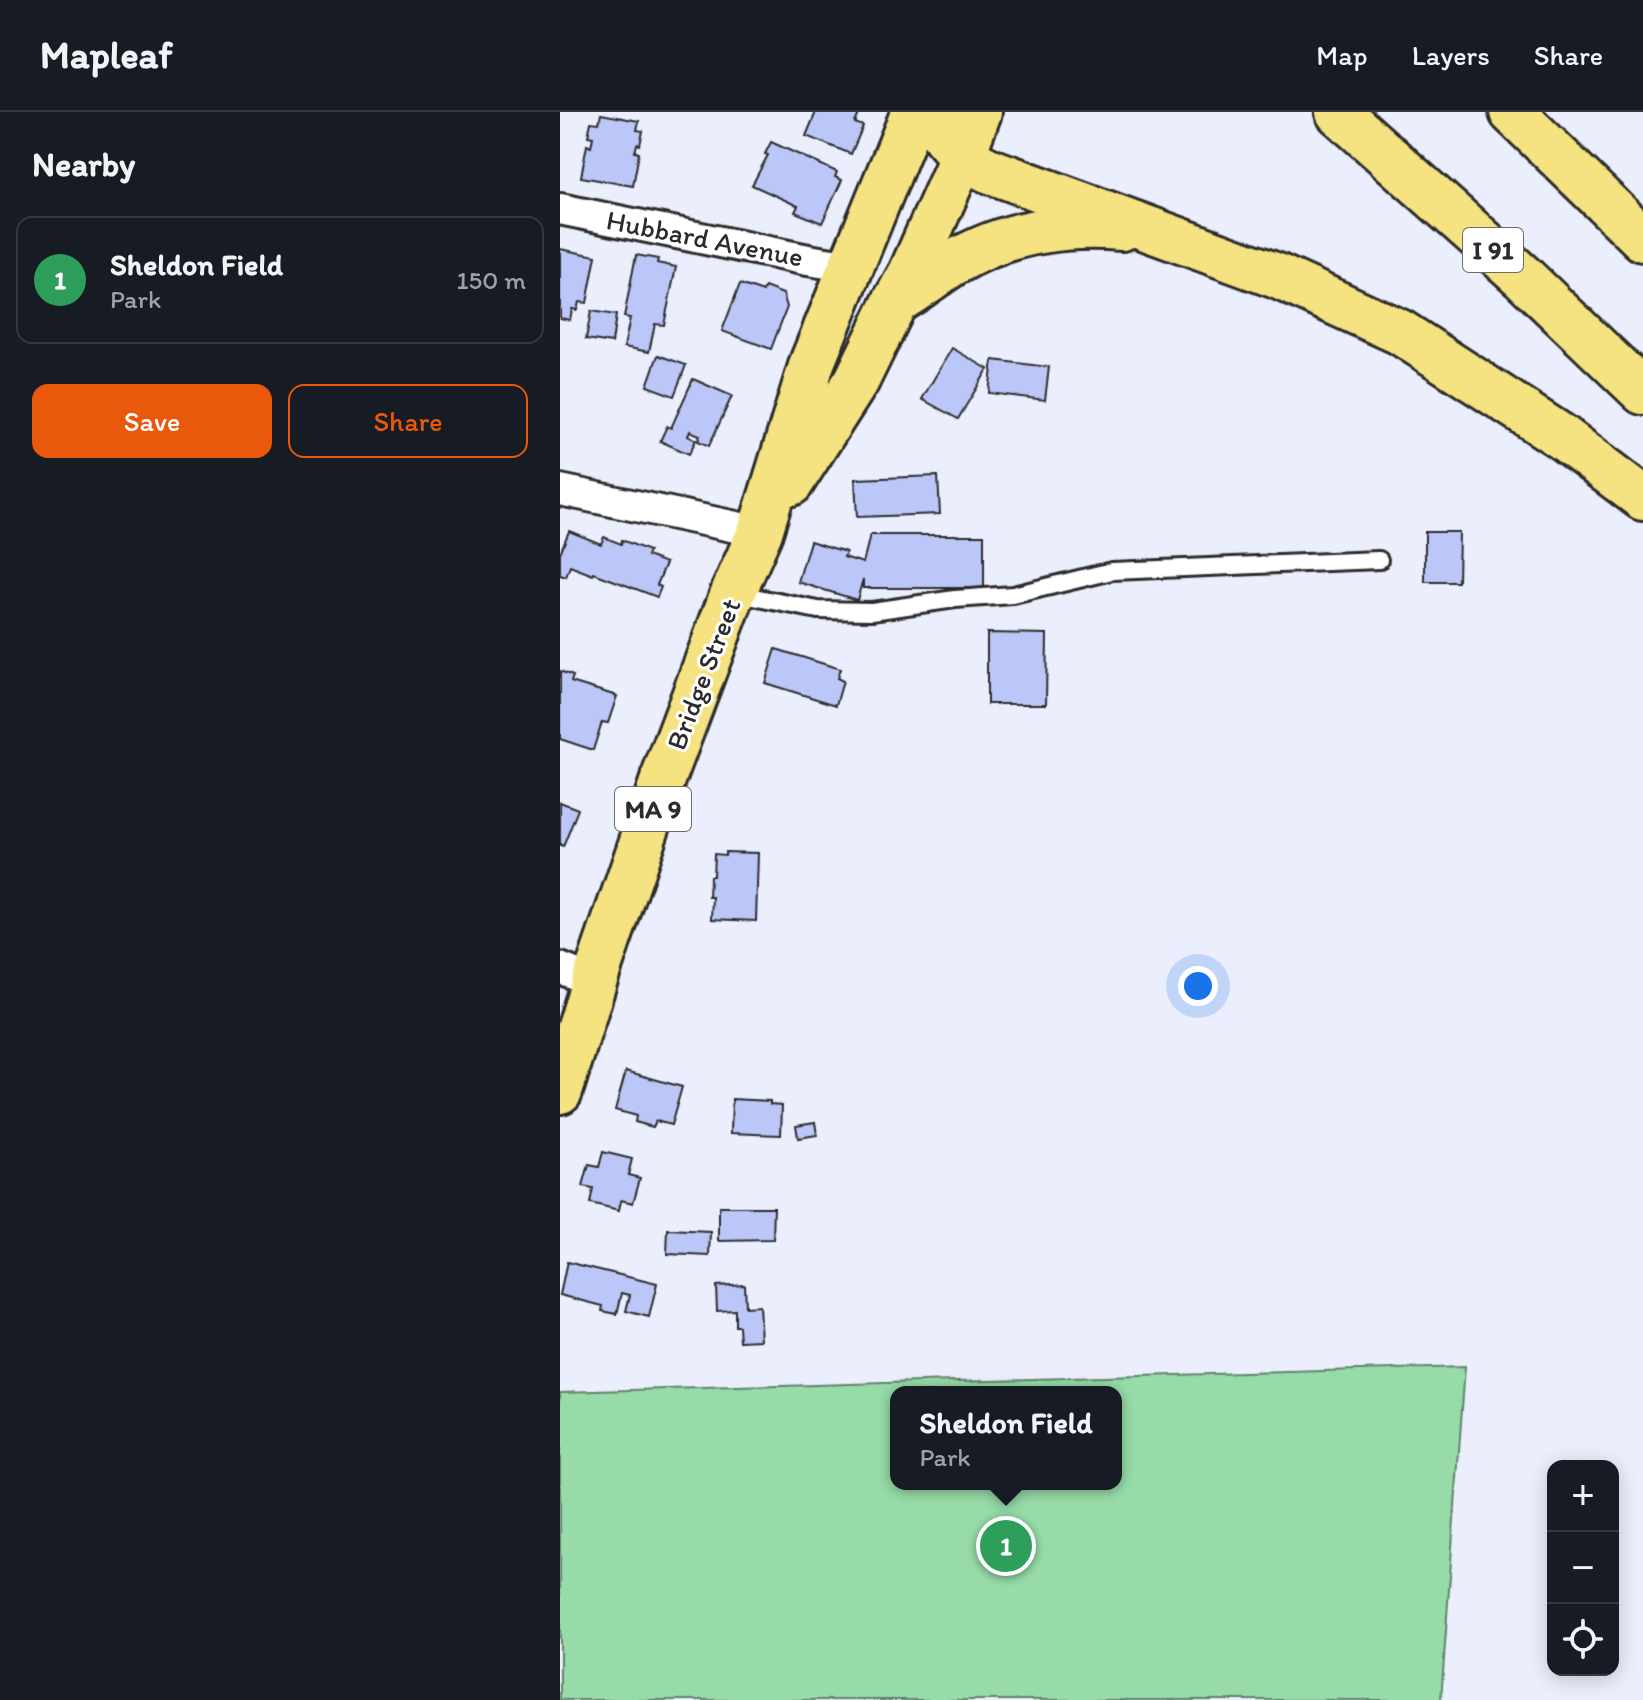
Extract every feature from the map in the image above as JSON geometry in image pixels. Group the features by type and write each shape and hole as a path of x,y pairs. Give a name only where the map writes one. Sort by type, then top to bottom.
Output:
{"highway":[{"name":"Bridge Street","path":"560,1091 577,975 665,774 733,593 760,532 812,363 914,112"},
{"path":"938,112 944,136 962,157 988,170 1277,276 1400,332 1562,437 1643,498"},
{"name":"Bridge Street","path":"760,532 857,380 911,273 979,112"},
{"name":"I 91","path":"1338,112 1522,276 1643,392"},
{"path":"1512,112 1643,239"},
{"path":"895,302 952,264 990,244 1017,236 1052,229 1103,226 1157,230"}],"street":[{"name":"Hubbard Avenue","path":"560,209 851,267"},
{"path":"560,490 760,532"}],"lane":[{"path":"733,593 818,610 872,611 955,599 1013,595 1112,571 1379,560"}],"green space":[{"path":"1465,1367 1441,1700 560,1700 560,1392"}],"building":[{"path":"816,112 860,112 855,123 863,126 851,154 806,136"},
{"path":"601,114 639,121 637,130 643,131 635,152 639,153 633,186 581,177 587,145 591,147 593,137 588,136 591,122 599,123"},
{"path":"771,142 837,172 835,177 842,180 822,223 795,212 798,206 752,185 768,155 765,154"},
{"path":"560,249 596,256 587,303 579,302 577,310 572,309 570,320 560,318"},
{"path":"636,255 658,259 657,263 676,267 664,325 655,324 649,352 624,347 630,318 624,317"},
{"path":"740,284 763,292 765,287 783,294 787,307 771,349 722,331"},
{"path":"591,311 616,315 612,343 586,339"},
{"path":"952,348 988,369 958,419 922,399"},
{"path":"658,355 686,365 674,396 647,386"},
{"path":"993,360 1049,367 1045,400 989,393"},
{"path":"693,379 732,396 709,446 698,441 700,435 690,431 688,436 696,440 689,454 660,441 667,426 671,428"},
{"path":"938,476 940,514 857,517 855,479"},
{"path":"569,531 601,544 604,537 621,544 622,540 649,551 647,556 666,563 657,585 661,587 657,597 570,566 566,577 560,575 560,553"},
{"path":"1425,532 1459,532 1458,582 1425,582"},
{"path":"870,535 984,535 984,588 863,588 863,579 857,600 798,582 810,541 846,552 844,557 863,563"},
{"path":"987,633 1047,634 1046,704 987,704"},
{"path":"776,649 840,669 837,678 843,681 836,705 765,683"},
{"path":"560,671 573,676 571,682 617,696 608,723 602,722 593,750 560,739"},
{"path":"560,802 578,809 563,847 560,846"},
{"path":"725,852 758,853 756,921 712,919 713,897 709,897 714,854 725,855"},
{"path":"626,1071 682,1087 671,1125 656,1121 653,1127 635,1122 636,1116 615,1110"},
{"path":"732,1099 770,1101 770,1104 782,1105 781,1135 731,1133"},
{"path":"815,1122 817,1135 798,1138 796,1125"},
{"path":"603,1152 632,1159 628,1175 640,1178 633,1203 621,1200 619,1211 590,1204 593,1189 583,1187 589,1165 599,1167"},
{"path":"719,1207 774,1207 773,1240 719,1241"},
{"path":"668,1230 711,1232 710,1256 667,1254"},
{"path":"567,1262 657,1284 649,1317 626,1311 630,1295 622,1293 617,1314 602,1311 603,1306 560,1295"},
{"path":"744,1284 745,1307 759,1306 761,1340 740,1341 739,1326 735,1326 735,1310 717,1311 716,1286"}],"place":[{"name":"Sheldon Field","path":"1006,1546"}]}
